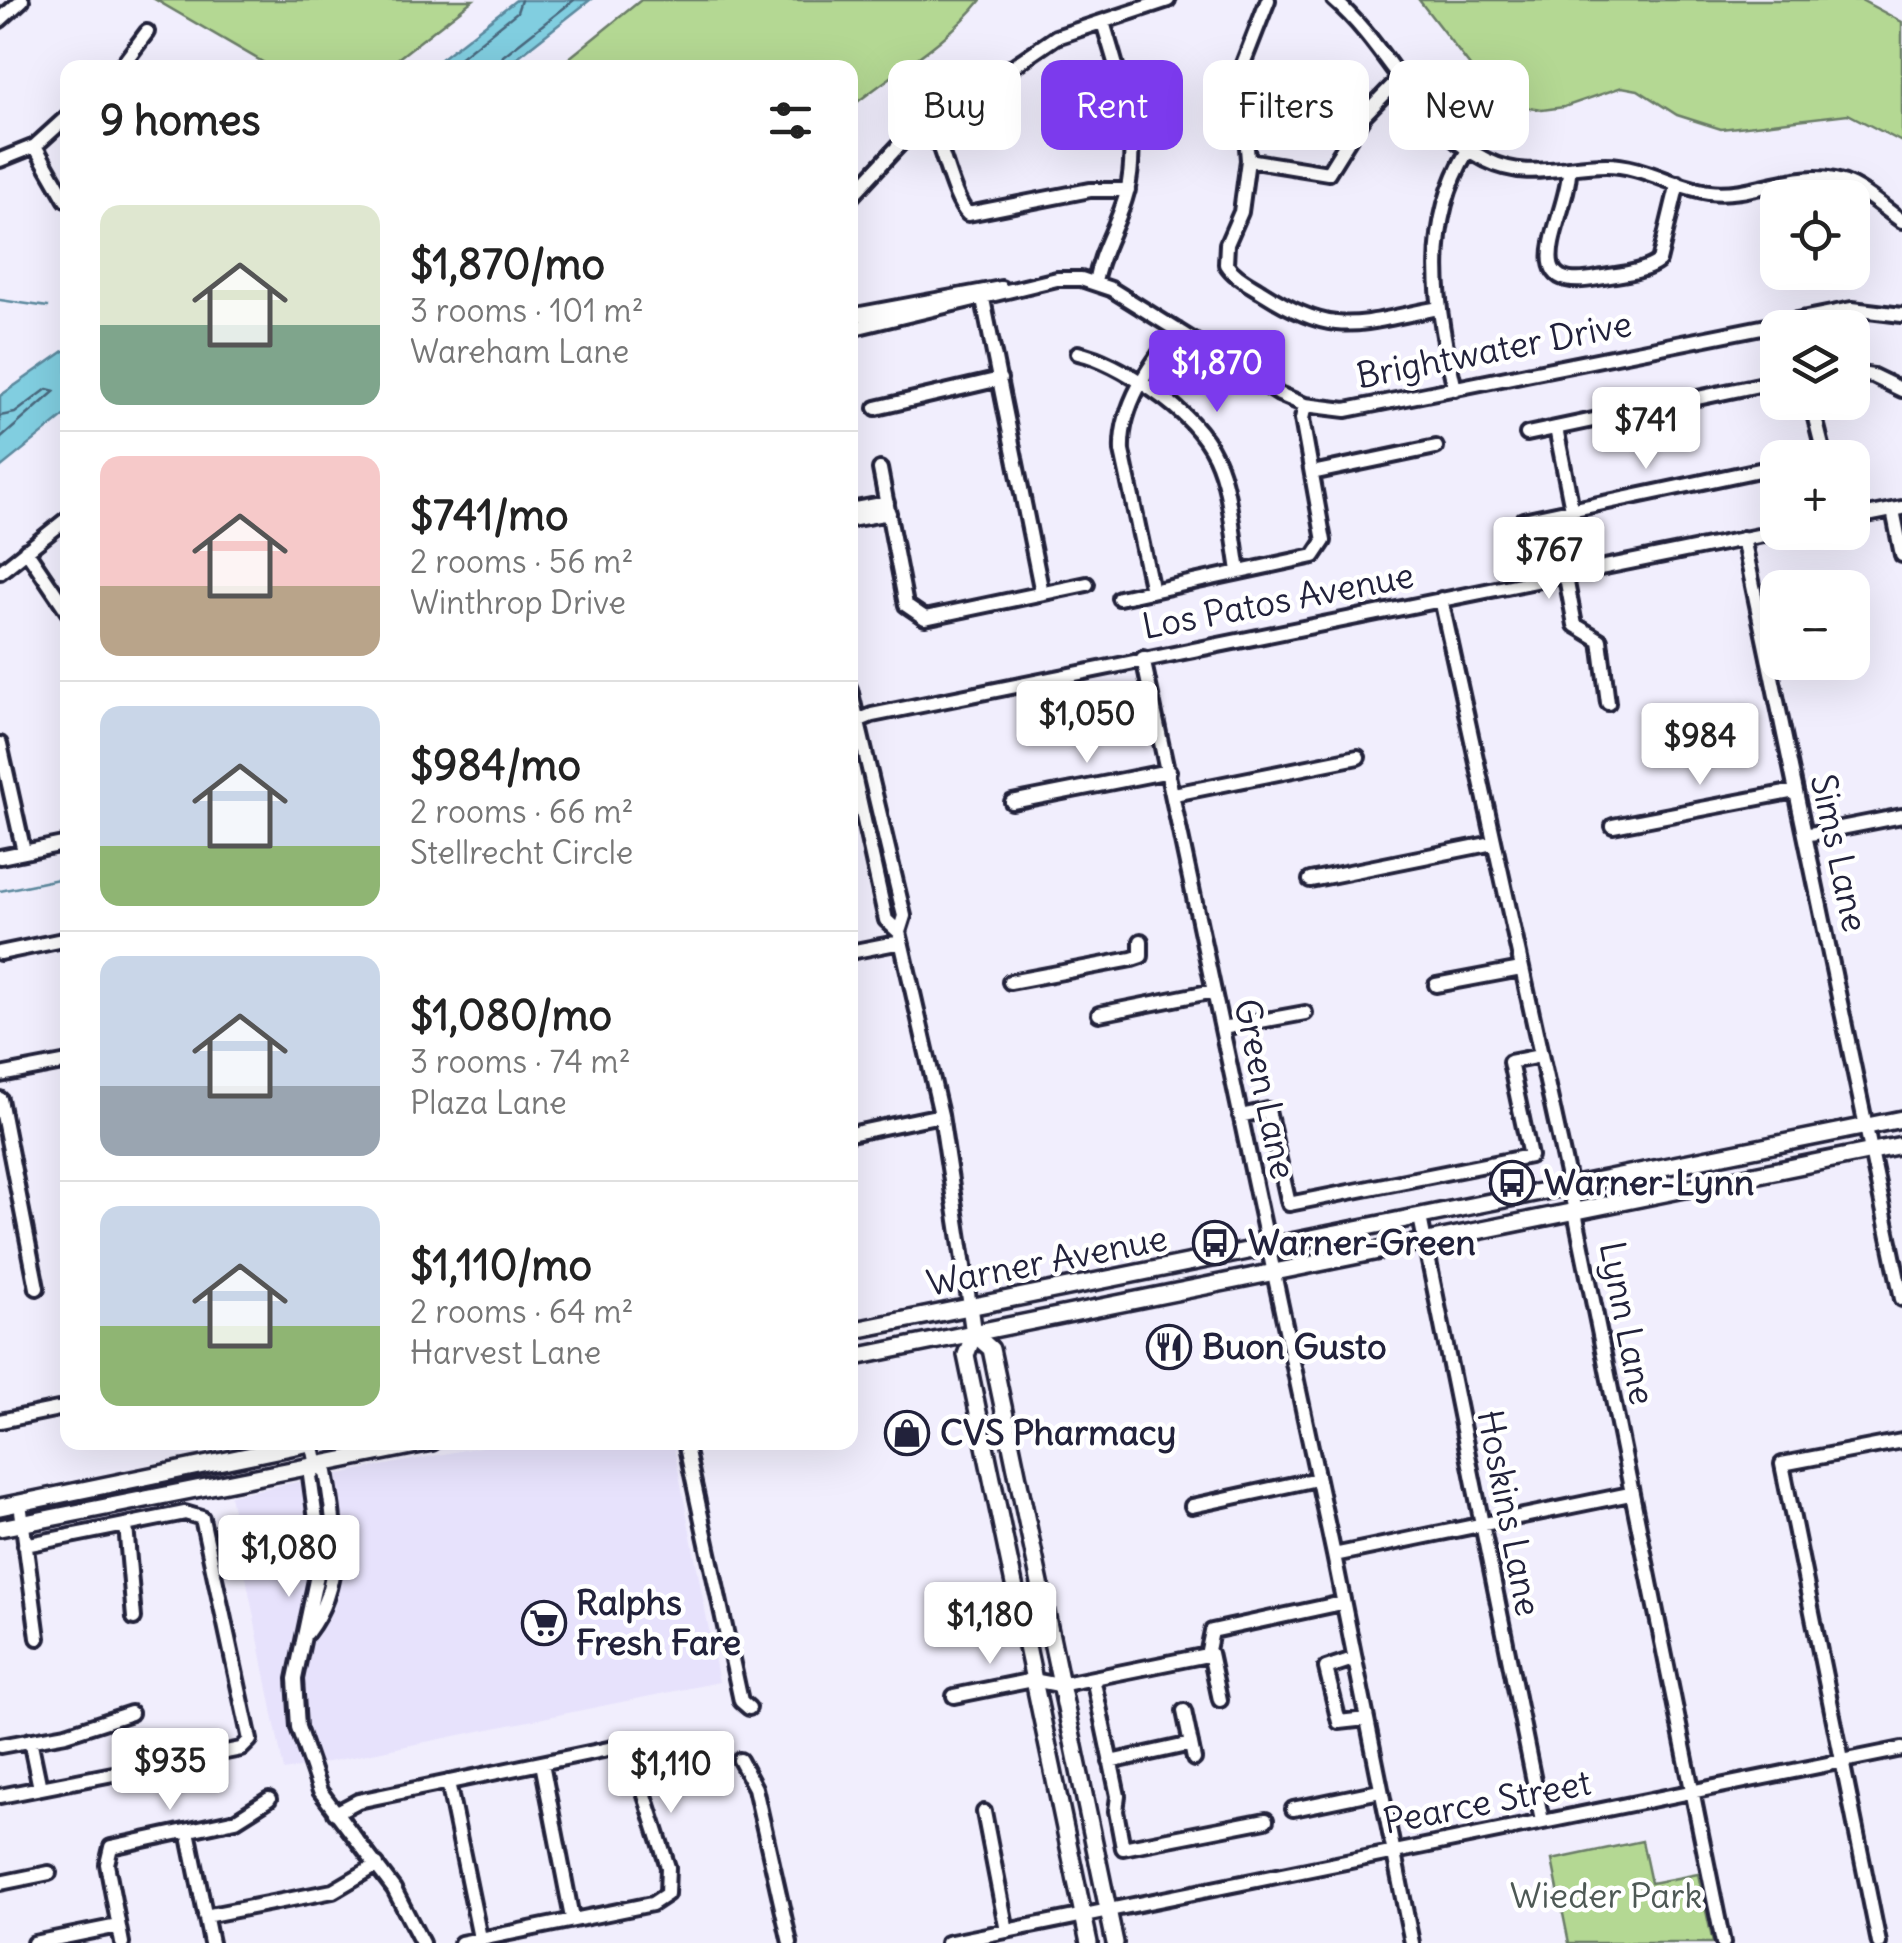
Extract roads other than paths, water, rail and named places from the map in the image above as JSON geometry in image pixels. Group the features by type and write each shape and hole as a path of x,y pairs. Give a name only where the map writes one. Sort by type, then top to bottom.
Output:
{"main road":[{"name":"Warner Avenue","path":"858,1330 1902,1119"},
{"name":"Warner Avenue","path":"858,1356 1902,1145"},
{"path":"970,1306 974,1334 966,1355 1089,1943"},
{"path":"974,1334 991,1349 1115,1943"},
{"path":"0,1507 279,1450"},
{"path":"0,1528 392,1450"},
{"path":"1006,1549 1030,1544"}],"street":[{"path":"0,20 22,0"},
{"path":"1021,62 1056,38 1168,0"},
{"path":"1268,0 1241,69 1248,160 1241,212 1224,258 1238,276 1293,312 1323,324 1360,323 1439,308"},
{"path":"1334,0 1389,65"},
{"path":"858,327 984,299 1008,289 1057,280 1096,282 1100,258 1128,190 1128,112 1103,22"},
{"path":"126,60 146,32"},
{"path":"1248,160 1328,173 1364,115 1389,89"},
{"path":"0,160 35,146 60,123"},
{"path":"35,146 60,190"},
{"path":"858,189 895,150"},
{"path":"944,150 958,204 968,214 1090,190 1128,190"},
{"path":"1456,389 1434,276 1437,233 1468,150 1522,172 1620,166 1730,194 1760,187"},
{"path":"1569,171 1550,246 1560,278 1573,283 1645,268 1660,261 1678,183"},
{"path":"1794,180 1834,180"},
{"path":"1870,198 1902,221"},
{"name":"Brightwater Drive","path":"1096,282 1304,405 1356,409 1760,330"},
{"path":"858,314 992,287 1008,289"},
{"path":"984,299 1042,593"},
{"name":"Brightwater Drive","path":"1848,310 1900,310"},
{"path":"1152,590 1122,440 1126,409 1177,330"},
{"path":"1078,353 1097,357 1185,412 1212,445 1239,571"},
{"path":"1870,376 1902,390"},
{"path":"876,408 1000,379"},
{"path":"1527,434 1760,385"},
{"path":"1119,598 1314,556 1321,550 1324,541 1302,419 1304,405"},
{"path":"1556,428 1572,509"},
{"path":"1312,473 1436,448"},
{"path":"880,469 906,606 914,615 925,618 1087,584"},
{"path":"1523,520 1760,470"},
{"path":"858,514 888,508"},
{"path":"1870,514 1897,509 1902,554"},
{"path":"0,572 60,524"},
{"name":"Los Patos Avenue","path":"858,721 1143,658 1760,535"},
{"name":"Sims Lane","path":"1743,538 1902,1298"},
{"path":"26,550 60,600"},
{"path":"1565,572 1575,625 1600,640 1608,703"},
{"name":"Lynn Lane","path":"1441,599 1576,1212 1723,1943"},
{"name":"Green Lane","path":"1143,658 1170,771 1412,1943"},
{"path":"858,738 904,916 900,937 941,1115 970,1306"},
{"path":"0,744 24,852"},
{"path":"1174,794 1358,758"},
{"path":"1012,802 1170,771"},
{"path":"1613,826 1795,792"},
{"path":"858,793 886,920 900,937"},
{"path":"1805,835 1902,816"},
{"path":"1310,880 1493,843"},
{"path":"0,857 60,845"},
{"path":"858,950 900,937"},
{"path":"0,953 60,941"},
{"path":"1010,982 1132,959 1141,956 1140,941"},
{"path":"1436,985 1521,969"},
{"path":"1099,1014 1214,991"},
{"path":"1222,1028 1304,1013"},
{"path":"1240,1116 1268,1110 1289,1204 1512,1160 1530,1156 1510,1062 1540,1056"},
{"path":"0,1076 60,1064"},
{"path":"0,1098 37,1288"},
{"path":"858,1132 941,1115"},
{"name":"Hoskins Lane","path":"1420,1217 1542,1821"},
{"path":"0,1421 60,1409"},
{"path":"1879,1943 1782,1464 1902,1440"},
{"path":"315,1450 318,1465 310,1476 321,1556 295,1678 298,1728 314,1779 407,1909 422,1943"},
{"path":"687,1450 722,1630 741,1701 748,1708"},
{"path":"1192,1506 1317,1479"},
{"path":"1334,1555 1630,1494"},
{"path":"20,1503 38,1638"},
{"path":"0,1796 247,1745 250,1740 202,1518 185,1512 25,1545"},
{"path":"126,1524 134,1618"},
{"path":"1220,1700 1208,1637 1212,1631 1342,1603"},
{"path":"954,1696 1033,1680 1059,1684 1210,1653"},
{"path":"1353,1659 1326,1668 1339,1722 1366,1720"},
{"path":"1093,1678 1125,1849 1266,1820"},
{"path":"1110,1762 1192,1752 1184,1712"},
{"path":"0,1746 130,1713"},
{"path":"30,1740 40,1788"},
{"path":"335,1813 358,1801 614,1748 626,1750 634,1761 668,1867 667,1894 652,1904 461,1943"},
{"name":"Pearce Street","path":"947,1943 1902,1749"},
{"path":"740,1760 755,1788 790,1943"},
{"path":"542,1763 572,1918"},
{"path":"448,1782 480,1938"},
{"path":"1292,1809 1380,1791"},
{"path":"122,1943 107,1855 120,1844 236,1820 268,1799"},
{"path":"984,1812 1008,1931"},
{"path":"188,1831 211,1943"},
{"path":"205,1916 333,1891 377,1865"},
{"path":"0,1883 50,1873"},
{"path":"34,1943 118,1926"}],"water":[{"path":"516,0 590,0 514,60 439,60"},
{"path":"60,354 60,420 0,468 0,396"}],"waterway":[{"path":"0,300 48,307"},
{"path":"0,891 60,879"}],"place":[{"name":"Warner-Lynn","path":"1512,1183"},
{"name":"Warner-Green","path":"1215,1243"},
{"name":"Buon Gusto","path":"1169,1347"},
{"name":"CVS Pharmacy","path":"907,1433"},
{"name":"Ralphs Fresh Fare","path":"544,1623"}],"park label":[{"name":"Wieder Park","path":"1606,1896"}]}
